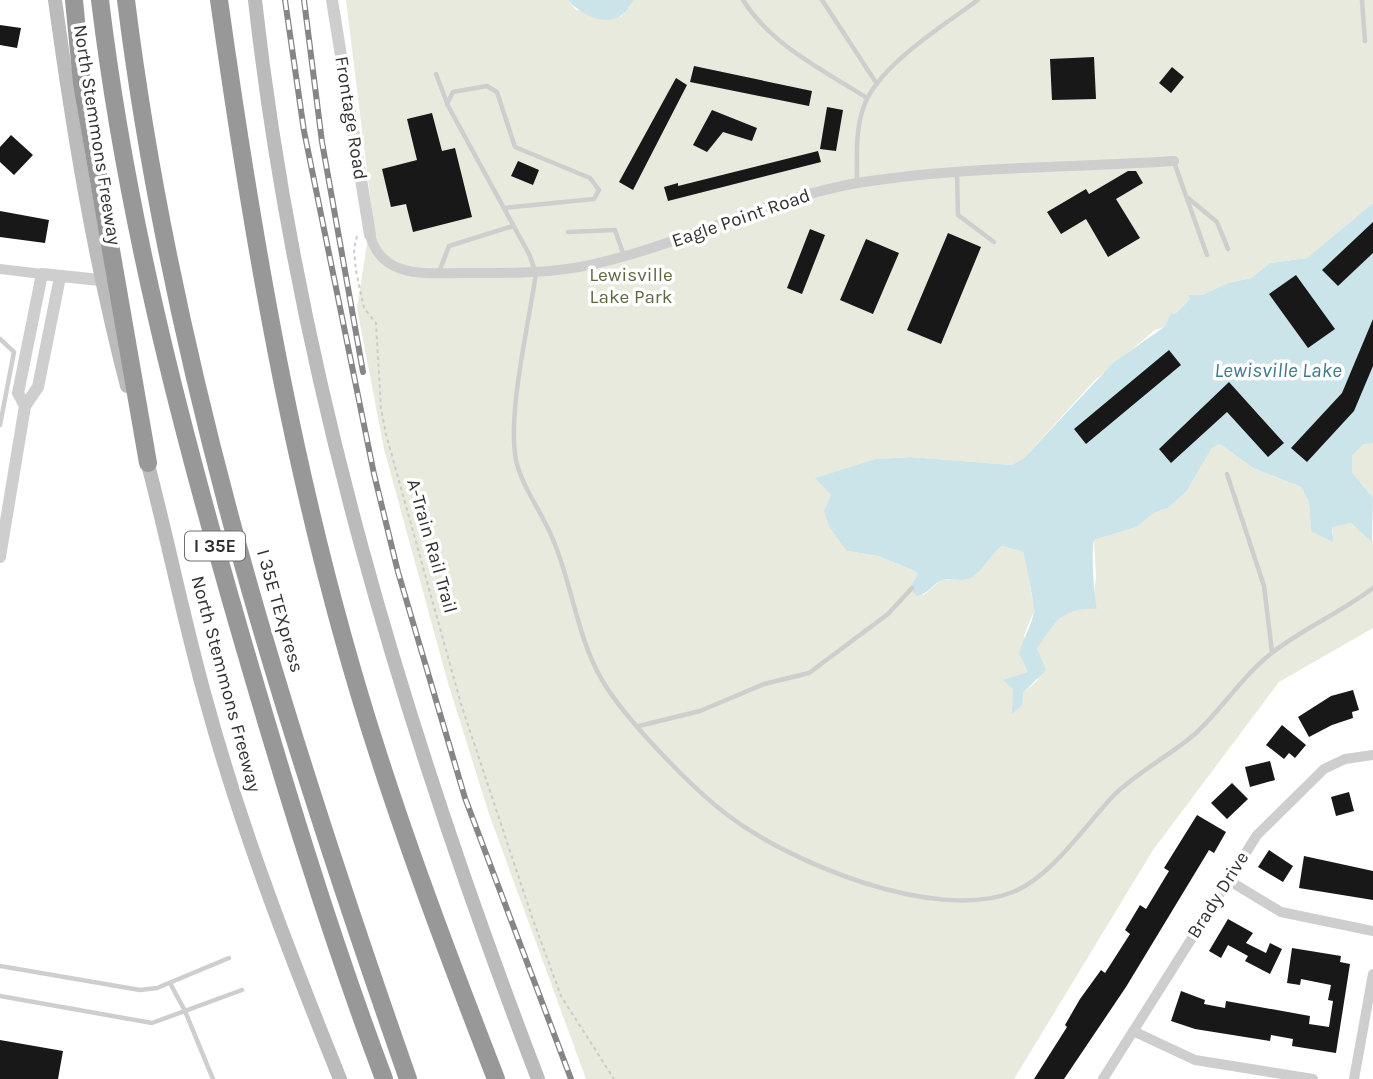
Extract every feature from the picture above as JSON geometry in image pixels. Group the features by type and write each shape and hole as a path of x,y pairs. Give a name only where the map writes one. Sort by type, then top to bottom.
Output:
{"highway":[{"path":"74,0 82,83 94,162 148,463"},
{"name":"North Stemmons Freeway","path":"100,0 145,279 191,462 288,797 384,1079"},
{"name":"I 35E TEXpress","path":"126,0 172,279 218,474 308,787 408,1079"},
{"path":"219,0 263,289 320,546 379,756 496,1079"},
{"path":"385,1011 402,1040 419,1079"}],"main road":[{"name":"North Stemmons Freeway","path":"55,0 77,155 100,280 206,700 235,797 301,984 340,1079"},
{"path":"255,0 291,239 339,455 371,580 412,726 488,949 538,1079"}],"street":[{"name":"Frontage Road","path":"332,0 364,233"},
{"name":"Eagle Point Road","path":"364,233 389,266 398,270 439,273 536,273 592,265 625,256 775,203 857,184 957,173 1174,161"},
{"path":"0,269 100,280"},
{"path":"25,406 18,393 42,274"},
{"path":"0,556 25,406 38,387 60,277"},
{"name":"Brady Drive","path":"1103,1079 1257,835 1324,769 1345,759 1373,755"},
{"path":"1228,880 1281,912 1373,931"},
{"path":"1354,1079 1373,974"},
{"path":"1133,1031 1195,1060 1313,1079"}],"lane":[{"path":"743,0 769,33 867,98"},
{"path":"822,0 877,84"},
{"path":"857,184 860,118 867,98 877,84 928,37 978,0"},
{"path":"1362,0 1365,41"},
{"path":"436,74 447,104 536,273 515,419 518,469 556,545 592,661 612,695 639,726 725,813 761,837 854,880 908,894 957,900 1002,896 1030,884 1043,873 1121,788 1202,727 1272,652 1373,588"},
{"path":"447,104 453,92 487,86 497,92 516,147 590,178 598,190 594,199 504,208"},
{"path":"1174,161 1207,255"},
{"path":"957,173 958,215 994,242"},
{"path":"1188,197 1217,222 1228,249"},
{"path":"439,273 449,246 513,226"},
{"path":"568,232 615,230 625,256"},
{"path":"0,339 14,352 0,425"},
{"path":"1227,474 1264,586 1272,652"},
{"path":"639,726 700,711 764,684 809,673 888,614 912,589"},
{"path":"0,966 140,990 170,983 229,958"},
{"path":"170,983 185,1011 213,1079"},
{"path":"0,996 152,1023 242,990"}],"path":[{"name":"A-Train Rail Trail","path":"364,233 354,249 356,271 365,308 376,323 386,434 461,704 561,996 614,1079"}],"green space":[{"name":"Lewisville Lake Park","path":"346,0 568,0 576,10 621,17 634,0 1373,0 1373,203 1307,258 1270,263 1251,278 1228,283 1202,295 1188,295 1190,299 1175,314 1171,313 1164,327 1155,330 1095,380 1024,458 1012,465 911,457 875,459 816,478 831,495 847,551 878,556 915,571 918,574 912,583 913,592 924,595 941,580 958,580 1002,546 1023,552 1035,609 1024,635 1029,672 1013,689 1013,713 1023,693 1038,680 1036,654 1045,633 1060,619 1094,596 1094,540 1137,527 1154,513 1168,508 1186,492 1212,448 1220,444 1253,468 1301,487 1309,502 1311,531 1333,535 1332,526 1351,523 1373,541 1373,628 1279,682 1153,850 1014,1079 586,1079 489,814 448,683 384,449 357,308 372,212"},
{"path":"1373,443 1373,498 1352,472 1352,456 1363,445"}],"water":[{"path":"568,0 634,0 621,16 605,20 591,17"},
{"name":"Lewisville Lake","path":"1373,203 1373,443 1363,445 1352,456 1352,472 1373,498 1372,542 1351,523 1332,527 1333,542 1311,531 1309,502 1301,487 1253,468 1220,444 1212,448 1186,492 1168,508 1154,513 1137,527 1094,540 1093,574 1097,609 1076,611 1054,624 1037,649 1046,670 1023,693 1022,705 1012,714 1013,689 1003,680 1028,672 1019,653 1034,611 1023,552 1002,546 972,577 940,581 924,594 917,596 913,592 912,583 918,574 915,571 878,556 847,551 830,528 824,511 831,495 815,478 875,459 911,457 1012,465 1024,458 1113,363 1164,327 1171,313 1175,314 1190,299 1188,295 1202,295 1228,283 1251,278 1270,263 1307,258"}],"building":[{"path":"0,25 21,28 17,48 0,45"},
{"path":"1094,57 1096,99 1052,100 1050,59"},
{"path":"694,66 812,91 809,106 690,82"},
{"path":"1172,67 1184,77 1171,93 1159,83"},
{"path":"676,78 687,85 633,190 619,182"},
{"path":"827,107 843,110 836,151 820,149"},
{"path":"712,110 757,128 752,141 723,132 707,152 693,145"},
{"path":"432,113 442,151 455,148 472,217 413,232 406,204 391,207 382,169 417,160 407,119"},
{"path":"11,135 33,155 14,175 0,162 0,147"},
{"path":"818,151 821,162 668,201 664,187 678,183 678,186"},
{"path":"518,161 539,170 533,185 511,176"},
{"path":"1128,171 1136,171 1143,183 1116,199 1140,238 1108,257 1086,219 1061,234 1047,212 1086,189 1089,194"},
{"path":"0,211 49,220 45,243 0,237"},
{"path":"1373,222 1373,253 1338,286 1322,270"},
{"path":"810,229 825,235 802,294 787,288"},
{"path":"948,233 981,247 941,344 907,330"},
{"path":"866,239 899,253 873,314 840,300"},
{"path":"1296,275 1335,329 1308,348 1269,294"},
{"path":"1373,319 1373,366 1354,411 1307,462 1291,448 1342,393"},
{"path":"1169,350 1181,365 1086,444 1074,429"},
{"path":"1229,382 1284,443 1268,457 1227,412 1171,463 1159,449"},
{"path":"1353,690 1359,710 1352,712 1353,718 1309,737 1298,717 1331,696"},
{"path":"1282,725 1306,745 1295,758 1289,753 1284,759 1266,745"},
{"path":"1270,761 1275,780 1250,787 1245,767"},
{"path":"1232,783 1248,799 1227,819 1211,803"},
{"path":"1349,792 1354,811 1336,816 1331,797"},
{"path":"1197,815 1226,832 1214,853 1209,850 1126,987 1064,1079 1034,1079 1067,1027 1065,1025 1080,999 1101,970 1105,973 1130,934 1125,930 1140,905 1146,909 1169,871 1164,868"},
{"path":"1269,850 1293,866 1283,882 1258,867"},
{"path":"1304,856 1373,871 1373,900 1299,888"},
{"path":"1228,919 1253,933 1246,943 1266,953 1270,943 1282,949 1270,974 1245,961 1248,956 1228,945 1221,958 1209,951"},
{"path":"1292,948 1341,956 1340,962 1350,964 1336,1053 1292,1046 1293,1039 1271,1035 1270,1041 1195,1029 1171,1021 1181,991 1205,1000 1204,1004 1225,1008 1226,1001 1310,1016 1309,1024 1329,1027 1333,1001 1328,1000 1331,985 1301,979 1300,985 1287,983"},
{"path":"0,1040 63,1051 58,1079 0,1079"}],"railway":[{"path":"285,0 304,131 374,474 398,572 465,798 571,1079"},
{"path":"304,0 322,142 363,372"}]}
